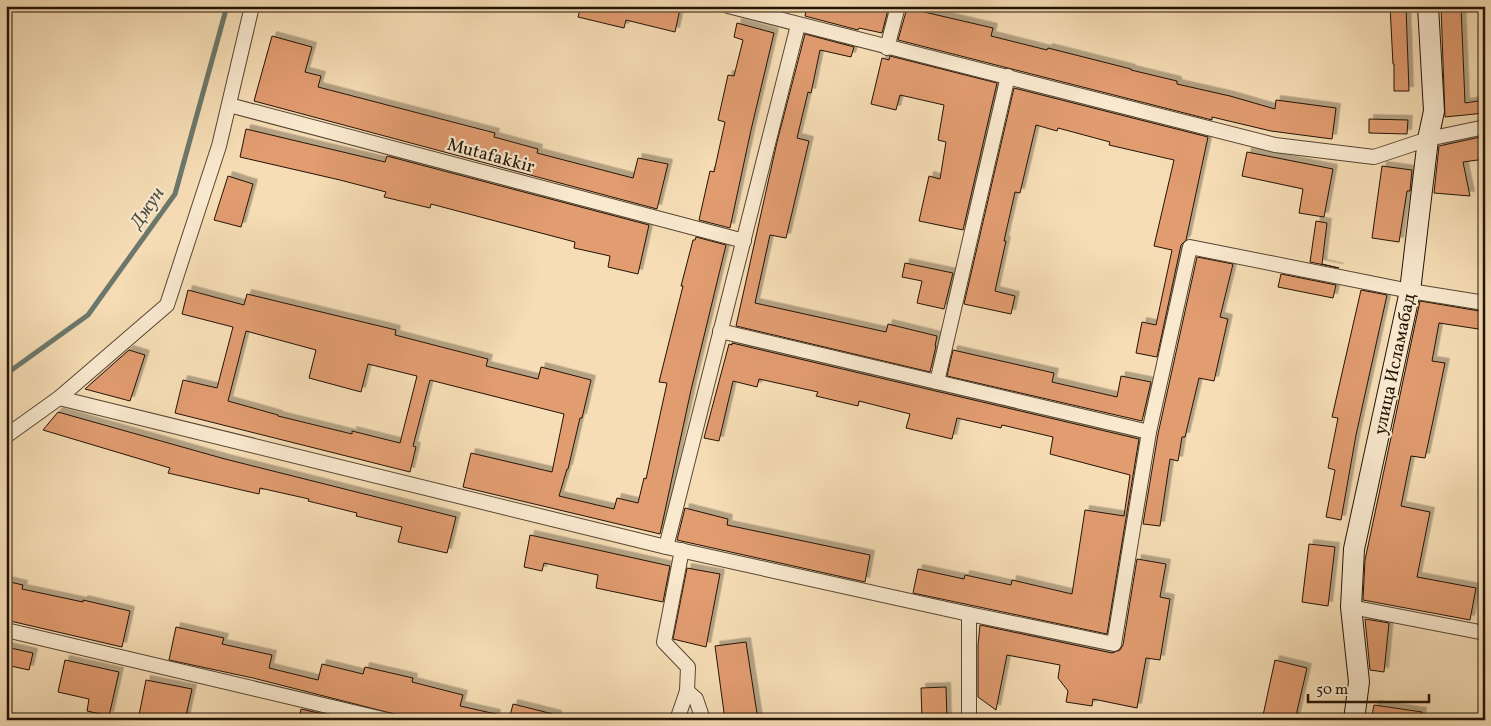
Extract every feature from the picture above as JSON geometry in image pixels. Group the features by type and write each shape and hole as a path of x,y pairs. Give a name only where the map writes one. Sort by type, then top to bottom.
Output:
{"street":[{"path":"6,436 59,398 167,305 220,146 252,6"},
{"path":"728,6 887,48 1008,76 1275,145 1374,157 1428,139 1485,127"},
{"path":"887,48 898,6"},
{"name":"улица Исламабад","path":"1354,720 1359,682 1351,607 1354,549 1410,291 1428,139 1434,112 1428,6"},
{"path":"666,547 798,25"},
{"path":"937,382 1008,76"},
{"name":"Mutafakkir","path":"229,105 744,241"},
{"path":"59,398 666,547 1114,644 1149,432 1190,247 1410,291 1485,303"},
{"path":"720,331 1149,432"},
{"path":"678,720 687,691 688,666 664,642 682,550"},
{"path":"1351,607 1485,633"},
{"path":"969,614 969,720"},
{"path":"6,630 387,720"},
{"path":"687,691 696,699 703,720"}],"building":[{"path":"581,6 669,6 680,9 675,32 626,20 624,28 578,17"},
{"path":"807,6 889,6 882,33 859,28 858,30 805,16"},
{"path":"1390,6 1406,6 1409,91 1394,91"},
{"path":"1441,6 1461,6 1465,103 1485,100 1485,113 1445,117"},
{"path":"907,8 993,28 991,36 1131,69 1177,81 1177,84 1275,109 1276,100 1336,108 1332,139 1271,131 1212,117 1212,120 898,40"},
{"path":"737,23 774,33 730,228 699,220 710,171 714,172 725,122 718,120 728,75 734,76 743,40 734,37"},
{"path":"805,34 854,47 851,57 820,50 811,93 808,92 797,138 809,141 786,238 770,235 755,303 886,332 888,324 937,336 930,372 736,326 777,142"},
{"path":"272,36 312,47 305,72 321,76 318,87 495,133 494,137 538,149 537,153 633,178 638,158 668,164 657,209 254,101"},
{"path":"890,56 997,83 963,230 919,221 929,176 940,179 946,142 938,140 944,105 900,95 896,110 871,104 882,58 889,60"},
{"path":"1014,88 1208,137 1186,240 1181,245 1157,357 1136,353 1142,322 1156,325 1172,250 1154,246 1174,160 1109,145 1110,142 1058,128 1057,131 1036,125 1020,193 1015,192 995,291 1015,296 1011,314 964,304"},
{"path":"1369,119 1408,120 1407,134 1369,133"},
{"path":"246,129 385,162 387,156 649,225 638,274 608,267 610,256 574,248 575,242 431,204 430,208 384,197 386,192 240,157"},
{"path":"1485,136 1485,159 1463,162 1470,196 1434,193 1439,146"},
{"path":"1247,152 1333,169 1324,217 1299,213 1303,189 1242,176"},
{"path":"1382,166 1412,170 1410,191 1407,191 1399,242 1372,238"},
{"path":"228,176 253,184 241,227 214,220"},
{"path":"1316,221 1327,223 1322,264 1339,268 1310,262"},
{"path":"696,237 726,245 691,390 660,534 463,487 471,453 552,472 564,414 430,380 413,446 416,447 410,472 175,413 183,380 217,388 233,327 182,314 188,290 244,305 247,294 396,330 395,335 488,359 486,366 538,379 541,367 591,380 559,496 614,509 617,498 638,503 644,478 646,479 667,383 659,382 683,286 681,286 693,240","holes":["246,331 316,350 309,378 361,392 368,364 417,376 400,443 352,431 352,434 278,416 228,401"]},
{"path":"1197,257 1233,264 1220,317 1228,319 1214,381 1199,378 1185,437 1182,437 1178,461 1170,459 1160,526 1143,524 1158,434"},
{"path":"905,263 953,273 944,309 917,303 922,281 902,277"},
{"path":"1281,274 1336,285 1333,298 1278,287"},
{"path":"1361,290 1387,295 1356,435 1341,520 1326,517 1335,470 1328,468 1338,418 1332,417"},
{"path":"1420,301 1485,312 1485,330 1439,323 1432,361 1445,363 1434,416 1425,458 1411,456 1401,506 1430,512 1417,577 1476,588 1470,620 1363,600 1365,560"},
{"path":"732,343 1139,439 1107,634 913,593 918,569 964,579 965,575 1011,585 1012,580 1072,594 1085,510 1124,516 1130,475 1050,454 1053,437 1002,425 1001,428 957,418 952,439 906,428 910,414 859,401 858,406 816,396 818,392 759,379 757,387 733,381 719,441 704,438 729,344 732,345"},
{"path":"129,350 145,355 130,401 85,389"},
{"path":"953,350 1054,373 1052,382 1117,397 1121,376 1151,382 1142,421 947,376"},
{"path":"58,412 225,459 456,517 447,553 398,542 402,527 356,516 357,513 308,501 309,499 260,488 259,494 168,473 170,468 43,430"},
{"path":"685,508 728,519 727,525 870,555 865,582 677,540"},
{"path":"530,535 670,566 663,602 596,588 598,575 544,563 542,571 524,567"},
{"path":"1309,544 1335,547 1328,606 1302,602"},
{"path":"1137,559 1166,564 1160,597 1170,599 1160,660 1146,658 1137,708 1093,699 1092,706 1066,702 1068,691 1058,678 1060,665 1007,655 996,710 978,697 980,625 1112,653 1120,650 1123,645"},
{"path":"687,568 720,574 706,647 673,639"},
{"path":"6,581 23,585 22,589 130,611 122,647 6,620"},
{"path":"1365,619 1389,623 1384,672 1370,670"},
{"path":"176,627 224,638 222,644 272,655 269,668 318,680 322,664 363,674 365,667 413,678 412,682 463,695 460,706 496,714 495,720 418,720 253,678 169,660"},
{"path":"746,642 758,720 725,720 715,646"},
{"path":"6,647 33,653 29,670 6,665"},
{"path":"65,660 119,672 109,716 87,711 89,699 58,692"},
{"path":"1275,660 1307,668 1295,720 1262,720"},
{"path":"146,680 192,689 185,720 138,720"},
{"path":"946,687 947,720 922,720 921,688"},
{"path":"513,704 557,715 557,720 509,720"},
{"path":"1374,705 1422,712 1421,720 1371,720"},
{"path":"301,709 348,720 299,720"}],"waterway":[{"name":"Джун","path":"6,374 88,315 175,194 227,6"}]}
